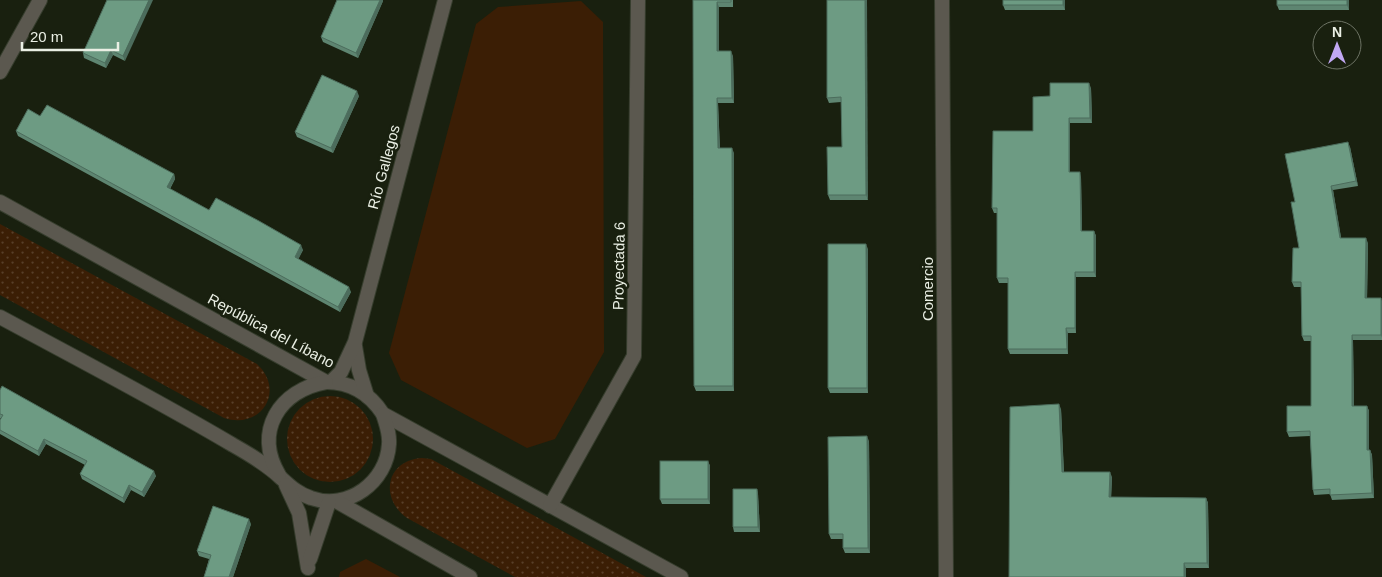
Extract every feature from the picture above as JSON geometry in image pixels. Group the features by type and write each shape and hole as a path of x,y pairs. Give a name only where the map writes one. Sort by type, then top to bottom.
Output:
{"street":[{"path":"0,72 40,0"},
{"name":"Río Gallegos","path":"328,382 341,372 355,342 445,0"},
{"name":"Comercio","path":"942,0 946,577"},
{"name":"Proyectada 6","path":"550,506 634,356 638,2"},
{"name":"República del Líbano","path":"0,202 328,382 356,388 367,396 382,414 681,577"},
{"path":"0,317 235,446 298,493 313,499 333,502 470,577"},
{"name":"Río Gallegos","path":"355,342 359,370 367,396"},
{"path":"307,572 299,513 274,465 269,437 272,423 287,399 312,384 328,382"},
{"path":"307,572 333,502 363,491 382,470 390,442 382,414"}],"shaded area":[{"path":"581,1 603,22 604,352 555,439 527,448 401,380 389,353 476,24 498,7"},
{"path":"0,224 257,364 265,375 269,386 269,396 265,406 249,418 237,420 224,418 0,295"},
{"path":"322,396 338,396 347,399 361,408 370,422 373,439 370,456 361,470 347,479 338,482 322,482 306,475 294,463 287,447 287,431 294,415 306,403"},
{"path":"431,459 646,577 515,577 407,518 398,510 392,500 390,481 401,465 410,460"},
{"path":"366,559 400,577 339,577 340,572"}],"building":[{"path":"107,0 149,0 123,56 111,50 105,63 83,53"},
{"path":"337,0 380,0 356,53 321,37"},
{"path":"693,0 731,0 731,2 717,2 717,51 731,51 732,98 717,98 718,148 732,148 733,386 694,386"},
{"path":"827,0 865,0 866,195 828,195 827,147 842,147 841,97 827,98"},
{"path":"1003,0 1063,0 1063,5 1003,5"},
{"path":"1277,0 1347,0 1347,5 1277,5"},
{"path":"322,75 357,91 331,148 295,132"},
{"path":"1050,83 1089,83 1090,118 1069,118 1069,172 1080,172 1081,231 1094,231 1094,272 1075,272 1075,328 1066,328 1067,349 1008,349 1008,278 997,278 997,208 992,208 993,131 1033,131 1033,97 1050,96"},
{"path":"47,105 174,174 167,187 209,210 216,198 301,245 295,257 349,287 338,307 16,131 28,109 40,116"},
{"path":"1348,142 1356,181 1331,186 1340,238 1366,238 1365,298 1381,298 1381,335 1352,335 1352,406 1367,406 1367,450 1370,450 1372,493 1330,495 1330,489 1313,490 1310,431 1287,432 1287,406 1311,406 1311,336 1302,336 1301,282 1292,282 1293,248 1299,248 1291,202 1295,202 1285,154"},
{"path":"828,244 866,244 867,388 828,388"},
{"path":"2,386 154,471 142,492 129,485 123,498 80,474 87,461 44,439 38,451 0,430 0,420 3,415 0,414 0,390"},
{"path":"1059,404 1062,472 1110,472 1109,497 1206,498 1207,563 1184,563 1184,577 1009,577 1010,407"},
{"path":"867,436 868,548 843,548 843,534 829,534 828,437"},
{"path":"660,461 708,461 708,499 660,499"},
{"path":"733,489 757,489 758,527 733,527"},
{"path":"213,506 249,519 229,577 204,577 211,555 197,551"}]}
